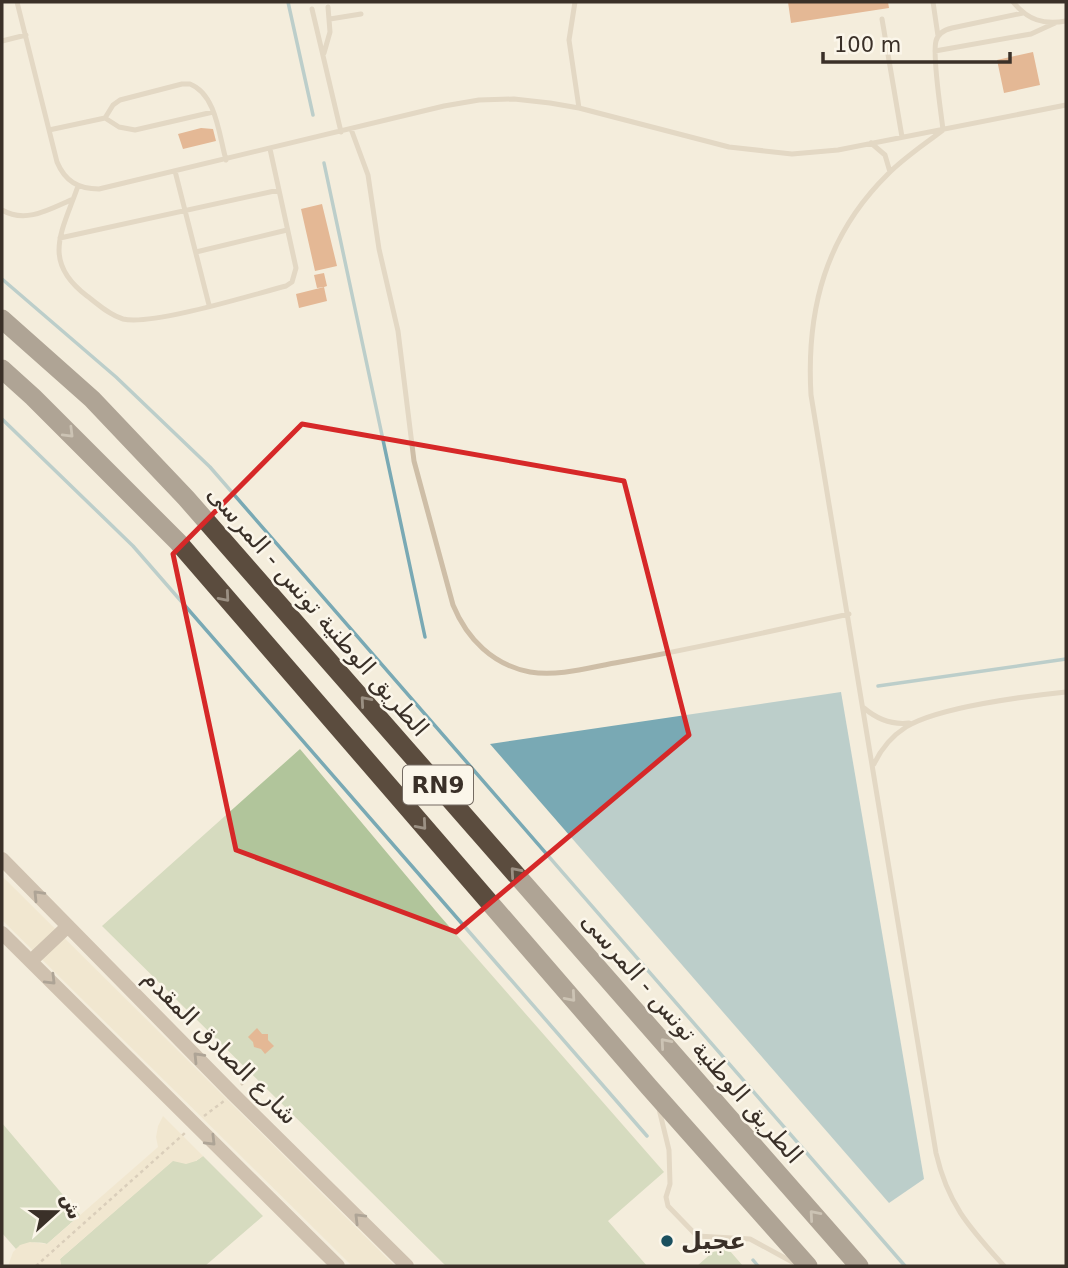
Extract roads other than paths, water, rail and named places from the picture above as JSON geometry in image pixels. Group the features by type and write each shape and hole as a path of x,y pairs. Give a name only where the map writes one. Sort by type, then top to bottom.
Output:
{"highway":[{"name":"الطريق الوطنية تونس - المرسى","path":"2,319 92,399 186,498 859,1266"},
{"name":"RN9","path":"2,369 178,542 649,1087 808,1266"},
{"path":"2,388 33,397"}],"main road":[{"name":"شارع الصادق المقدم","path":"2,859 407,1266"},
{"path":"32,961 68,926"},
{"path":"2,933 338,1266"}],"lane":[{"path":"18,2 61,172 78,186 99,188 479,100 514,100 579,108 750,151 815,153 1066,105"},
{"path":"575,2 570,25 570,47 579,108"},
{"path":"933,2 938,36 935,51 943,130"},
{"path":"1013,2 1033,19 1055,23"},
{"path":"323,56 330,32 328,7"},
{"path":"312,9 341,132"},
{"path":"938,36 944,30 1023,13"},
{"path":"330,19 361,14"},
{"path":"882,19 902,137"},
{"path":"935,51 1031,34 1066,21"},
{"path":"2,41 26,35"},
{"path":"105,118 113,105 120,100 190,84 205,93 226,160"},
{"path":"49,130 105,118 119,127 135,130 212,113"},
{"path":"351,129 368,175 379,249 398,331 409,435 419,484 453,605 458,618 474,640 506,664 530,672 555,673 701,647 849,614"},
{"path":"943,130 890,172 866,198 841,237 819,290 811,325 809,360 811,395 941,1175 961,1215 1004,1266"},
{"path":"871,144 885,155 890,172"},
{"path":"78,186 58,251 59,265 65,277 108,312 122,318 151,319 286,286 292,282 296,268 270,149"},
{"path":"175,171 209,305"},
{"path":"60,238 279,190"},
{"path":"2,210 16,216 33,216 73,199"},
{"path":"195,252 287,230"},
{"path":"874,766 887,744 905,727 916,722 971,707 1066,692"},
{"path":"864,708 872,715 889,722 916,722"},
{"path":"649,1087 661,1113 669,1150 670,1184 666,1197 668,1206 696,1236 750,1239 800,1266"}],"water":[{"path":"841,692 924,1179 889,1203 490,744"}],"waterway":[{"path":"288,2 313,115"},
{"path":"324,163 425,637"},
{"path":"2,279 116,377 210,467 905,1266"},
{"path":"2,419 133,546 647,1136"},
{"path":"878,686 1066,659"},
{"path":"753,1260 758,1266"}],"place":[{"name":"عجيل","path":"667,1241"}]}
